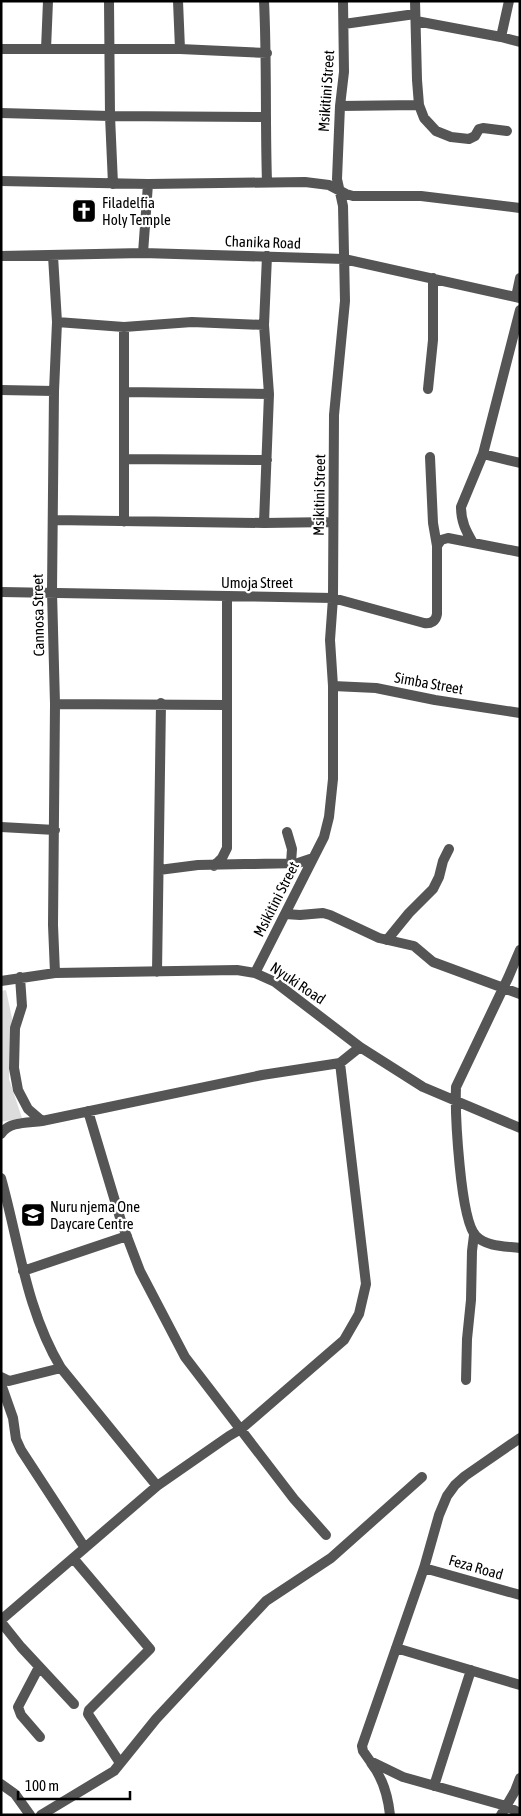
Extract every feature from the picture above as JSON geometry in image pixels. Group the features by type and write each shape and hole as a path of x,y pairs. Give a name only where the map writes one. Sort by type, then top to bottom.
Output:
{"street":[{"path":"46,48 48,1"},
{"path":"109,1 110,116 113,184"},
{"path":"178,1 180,49"},
{"path":"264,1 266,182"},
{"name":"Msikitini Street","path":"255,973 324,837 329,817 333,779 333,686 330,640 333,598 334,415 345,301 343,206 337,179 340,106 344,72 343,1"},
{"path":"415,1 417,80 419,106 424,118 436,131 443,135 469,139 475,136 479,129 483,128 507,131"},
{"path":"501,36 509,1"},
{"path":"344,24 416,18 501,36 520,42"},
{"path":"1,49 180,49 266,53"},
{"path":"340,106 419,106"},
{"path":"1,114 265,117"},
{"path":"1,181 113,184 306,182 328,185 353,196 421,196 520,208"},
{"path":"143,253 148,184"},
{"name":"Chanika Road","path":"1,256 143,253 344,259 518,298"},
{"name":"Cannosa Street","path":"53,256 57,322 54,391 52,592 55,704 53,925 55,974"},
{"path":"264,523 269,394 264,325 267,256"},
{"path":"428,389 434,340 433,278"},
{"path":"518,298 520,278"},
{"path":"473,544 464,528 460,516 460,507 483,454 520,310"},
{"path":"57,322 124,327 192,322 264,325"},
{"path":"124,327 124,522"},
{"path":"1,390 54,391"},
{"path":"125,392 269,394"},
{"path":"483,454 520,463"},
{"path":"430,457 432,514 437,546"},
{"path":"124,458 267,460"},
{"path":"53,520 333,522"},
{"path":"437,546 441,540 448,538 520,552"},
{"name":"Umoja Street","path":"1,592 333,598 424,623 432,622 437,614 437,546"},
{"path":"214,866 222,858 227,848 227,597"},
{"name":"Simba Street","path":"333,686 376,688 435,700 520,713"},
{"path":"55,704 161,703 226,705"},
{"path":"157,972 161,703"},
{"path":"1,827 55,830"},
{"path":"287,832 292,849 291,863"},
{"path":"387,940 433,889 450,848"},
{"path":"159,870 198,865 298,863 313,858"},
{"path":"285,914 323,913 387,940 414,946 433,962 520,994"},
{"path":"520,950 456,1087 460,1162 470,1227 474,1234 488,1244 520,1248"},
{"name":"Nyuki Road","path":"1,981 55,974 238,970 255,973 287,990 360,1047 423,1088 520,1128"},
{"path":"20,978 22,1006 15,1028 14,1068 21,1096 28,1109 42,1121"},
{"path":"1,1134 6,1127 14,1124 42,1121 262,1075 340,1063 360,1047"},
{"path":"74,1704 39,1667 1,1621 157,1486 228,1436 241,1429 344,1340 360,1314 366,1284 340,1063"},
{"path":"88,1111 127,1236 140,1270 185,1357 294,1499 326,1535"},
{"path":"1,1178 36,1318 48,1346 60,1368 157,1486"},
{"path":"466,1380 474,1234"},
{"path":"23,1271 127,1236"},
{"path":"1,1377 9,1381 60,1368"},
{"path":"1,1384 13,1418 16,1439 21,1450 85,1548"},
{"path":"390,1815 380,1774 363,1752 363,1740 424,1568 439,1515 447,1496 455,1485 520,1438"},
{"path":"41,1815 114,1771 156,1719 266,1601 331,1558 422,1477"},
{"path":"73,1558 150,1650 89,1710 88,1714 120,1763"},
{"name":"Feza Road","path":"424,1568 520,1595"},
{"path":"396,1648 520,1685"},
{"path":"39,1667 18,1707 21,1715 40,1737"},
{"path":"434,1786 471,1670"},
{"path":"370,1761 403,1777 503,1811 520,1814"},
{"path":"503,1811 517,1790 520,1778"},
{"path":"1,1784 15,1794 30,1815"}],"shaded area":[{"path":"6,990 12,1018 9,1079 22,1118 1,1122 1,991"}],"place":[{"name":"Filadelfia Holy Temple","path":"84,211"},
{"name":"Nuru njema One Daycare Centre","path":"33,1215"}]}
